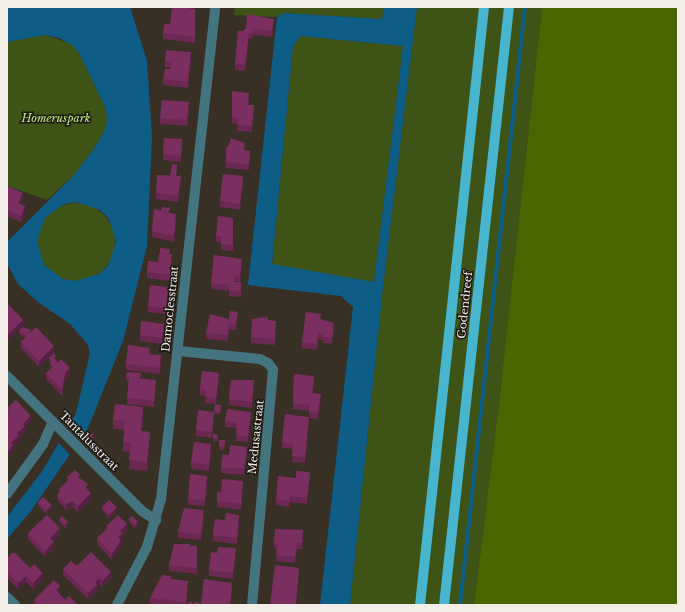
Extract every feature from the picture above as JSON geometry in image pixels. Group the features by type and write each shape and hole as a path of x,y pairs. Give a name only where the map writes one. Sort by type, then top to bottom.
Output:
{"main road":[{"name":"Godendreef","path":"420,605 484,7"},
{"name":"Godendreef","path":"444,605 509,7"}],"street":[{"name":"Damoclesstraat","path":"117,605 147,547 161,499 215,7"},
{"name":"Medusastraat","path":"178,351 260,360 268,363 273,370 252,605"},
{"name":"Tantalusstraat","path":"9,382 64,432 142,511 156,520"},
{"path":"7,494 43,444 53,422"},
{"path":"7,597 15,605"}],"green space":[{"path":"235,7 384,7 382,19 283,13 277,17 234,15"},
{"path":"417,7 480,7 416,605 350,605 383,287"},
{"path":"488,7 504,7 439,605 423,605"},
{"path":"511,7 542,7 499,403 474,605 447,605"},
{"path":"542,7 678,7 678,605 474,605 499,403"},
{"name":"Homeruspark","path":"45,35 72,44 79,53 106,109 107,121 104,132 94,149 74,175 47,200 7,186 7,42"},
{"path":"301,36 403,46 374,282 272,265 293,46"},
{"path":"76,203 91,206 104,214 112,227 115,242 112,257 104,270 91,278 76,281 61,278 48,270 40,257 37,242 40,227 48,214 61,206"}],"water":[{"path":"7,7 130,7 147,61 152,137 147,246 123,341 88,428 31,511 7,539 7,517 43,470 76,413 90,353 88,345 70,324 38,302 18,284 8,265 7,242 74,175 94,149 104,132 107,121 106,109 79,53 72,45 59,38 45,35 7,42","holes":["76,202 100,210 109,219 116,242 108,266 99,274 75,281 63,279 44,265 37,241 45,218 64,204"]},
{"path":"384,7 417,7 383,287 350,605 320,605 353,307 341,296 248,285 277,17 283,13 382,19","holes":["301,36 403,46 374,282 272,264 293,46"]}],"pier":[{"path":"68,426 82,440 71,456 58,442"}],"building":[{"path":"172,7 195,9 195,37 163,33 164,24 170,24"},
{"path":"247,14 274,19 272,31 253,29 252,33 249,33 245,65 235,64 238,31 243,31 246,28"},
{"path":"166,50 191,52 188,82 163,79 165,69 170,69 171,62 165,61"},
{"path":"232,91 249,93 248,105 254,105 252,126 237,125 238,118 232,117"},
{"path":"162,100 189,102 187,120 160,118"},
{"path":"164,138 182,139 181,156 163,154"},
{"path":"231,138 245,143 244,150 250,151 249,164 226,162 226,147 228,147"},
{"path":"172,164 177,165 176,176 170,176"},
{"path":"223,174 243,176 240,204 220,201"},
{"path":"157,175 181,176 178,196 156,193"},
{"path":"7,186 23,193 18,203 25,206 21,216 7,210"},
{"path":"162,207 170,208 169,212 161,211"},
{"path":"154,209 176,214 174,236 152,231"},
{"path":"218,216 233,218 233,245 221,244 222,237 216,236"},
{"path":"160,248 170,249 169,254 160,253"},
{"path":"159,253 172,254 170,275 147,272 148,261 158,262"},
{"path":"214,255 242,259 240,276 234,275 234,282 241,282 241,291 229,290 229,285 211,283"},
{"path":"150,285 168,287 166,308 148,306"},
{"path":"7,303 23,320 8,334 7,333"},
{"path":"230,311 238,312 236,324 229,324 228,335 206,333 210,314 229,319"},
{"path":"306,312 321,314 320,319 334,323 332,338 323,337 323,334 318,333 317,344 302,342"},
{"path":"267,317 268,320 276,321 275,339 251,337 252,319"},
{"path":"141,321 164,324 162,338 140,335"},
{"path":"23,327 31,330 27,335 19,331"},
{"path":"36,327 54,346 39,361 21,342"},
{"path":"128,345 150,348 149,354 161,355 160,368 126,364"},
{"path":"54,353 56,356 54,359 57,361 53,366 50,363 52,361 49,358"},
{"path":"61,359 70,368 65,373 62,390 46,373"},
{"path":"202,371 219,373 216,398 205,397 206,390 200,389"},
{"path":"127,372 141,373 140,378 126,377"},
{"path":"294,374 314,376 312,393 321,394 318,413 309,412 310,405 293,403"},
{"path":"129,377 156,380 154,401 127,398"},
{"path":"231,380 254,380 252,402 229,399"},
{"path":"16,400 31,416 23,424 25,426 17,433 19,435 11,443 13,444 7,453 7,413 9,410 7,408"},
{"path":"115,404 143,407 141,431 150,432 147,462 129,460 131,443 123,442 125,421 113,420"},
{"path":"215,404 221,405 220,411 214,411"},
{"path":"227,409 251,412 248,436 236,435 237,422 225,421"},
{"path":"198,410 214,412 212,432 196,430"},
{"path":"285,414 309,417 305,457 292,456 293,444 282,442"},
{"path":"86,431 93,434 92,438 84,435"},
{"path":"213,434 218,435 218,438 213,438"},
{"path":"219,440 225,440 224,447 219,446"},
{"path":"194,442 211,444 209,465 191,463"},
{"path":"230,445 247,447 244,469 221,467 223,454 229,455"},
{"path":"75,470 80,475 78,477 88,484 86,488 91,493 78,506 73,501 66,504 57,495 61,491 59,489 69,480 67,477"},
{"path":"296,471 310,472 307,498 290,496 289,501 276,499 278,476 296,478"},
{"path":"190,474 207,476 205,500 188,499"},
{"path":"222,479 243,481 241,504 217,501 217,492 221,492"},
{"path":"43,497 52,505 46,511 38,502"},
{"path":"109,500 117,507 109,515 102,507"},
{"path":"184,508 204,510 201,534 178,532"},
{"path":"226,513 239,515 237,538 213,535 215,519 225,520"},
{"path":"47,515 60,528 50,538 54,542 45,551 28,533"},
{"path":"118,515 127,524 120,531 123,533 118,537 121,540 112,554 97,538 108,528 106,526"},
{"path":"62,516 68,522 65,525 59,519"},
{"path":"132,516 138,522 135,525 129,519"},
{"path":"275,529 303,530 302,543 297,543 295,557 276,555 278,543 274,543"},
{"path":"174,544 190,544 190,546 197,546 197,568 169,565"},
{"path":"218,547 236,548 233,573 209,570 211,552 217,553"},
{"path":"91,552 111,572 102,581 100,578 95,582 97,585 88,593 63,569 71,561 77,566"},
{"path":"12,553 15,553 30,568 34,564 43,573 33,583 26,576 18,583 7,572 7,558"},
{"path":"275,565 299,568 296,605 270,605"},
{"path":"162,575 171,576 171,579 188,581 186,602 150,598"},
{"path":"204,579 232,583 230,605 201,604"},
{"path":"54,580 60,586 56,590 65,600 69,596 77,604 76,605 45,605 43,603 39,605 34,600"},
{"path":"189,602 192,602 192,605 188,605"},
{"path":"194,602 200,603 200,605 194,605"}],"waterway":[{"path":"460,605 525,7"}]}
